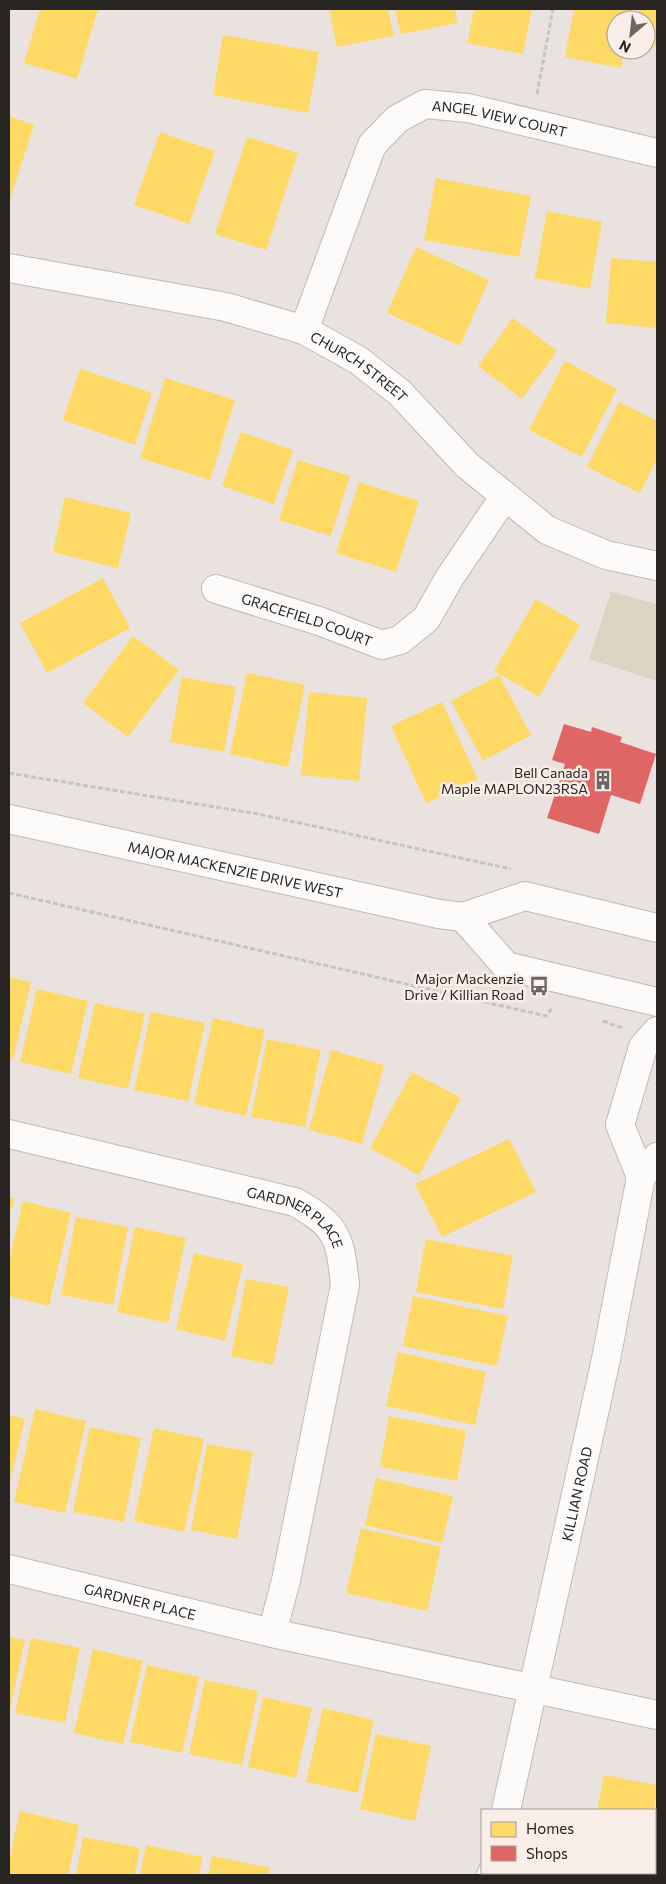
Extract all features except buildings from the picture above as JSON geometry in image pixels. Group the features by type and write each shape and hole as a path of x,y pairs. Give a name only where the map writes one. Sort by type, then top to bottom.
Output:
{"street":[{"name":"ANGEL VIEW COURT","path":"304,330 372,146 396,119 425,104 468,108 620,142 657,153"},
{"name":"CHURCH STREET","path":"9,268 226,307 304,330 358,360 400,393 466,465 546,530 606,555 657,566"},
{"name":"GRACEFIELD COURT","path":"216,589 320,621 382,645 400,640 426,619 450,577 504,496"},
{"name":"MAJOR MACKENZIE DRIVE WEST","path":"9,819 429,912 463,917 525,896 657,928"},
{"path":"463,917 506,966 657,1002"},
{"name":"KILLIAN ROAD","path":"506,1809 649,1167 620,1125 643,1047 657,1031"},
{"name":"GARDNER PLACE","path":"9,1134 295,1202 318,1214 336,1235 342,1253 344,1285 286,1580 272,1633"},
{"name":"GARDNER PLACE","path":"9,1569 272,1633 657,1715"}],"path":[{"path":"524,122 536,102 553,9"},
{"path":"9,773 258,814 512,870"},
{"path":"9,893 546,1016 555,1005"},
{"path":"594,1016 612,1025"}],"shaded area":[{"path":"611,592 657,604 657,681 589,659"}],"place":[{"name":"Bell Canada Maple MAPLON23RSA","path":"603,780"},
{"name":"Major Mackenzie Drive / Killian Road","path":"539,986"}]}
